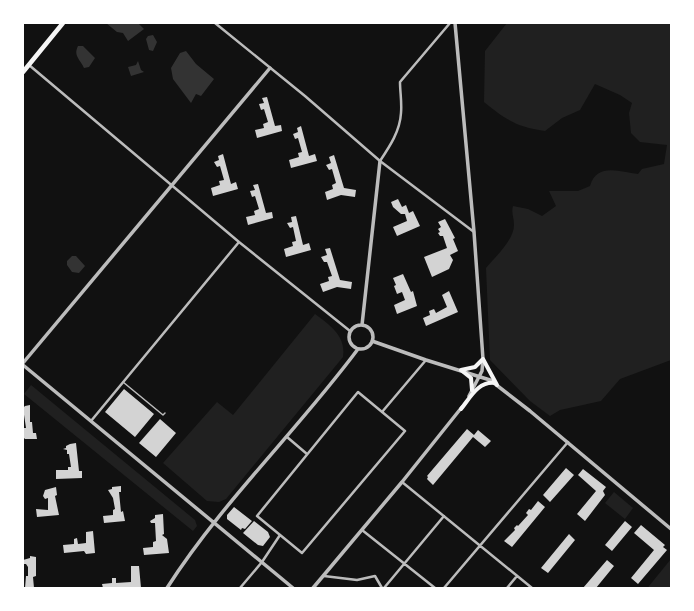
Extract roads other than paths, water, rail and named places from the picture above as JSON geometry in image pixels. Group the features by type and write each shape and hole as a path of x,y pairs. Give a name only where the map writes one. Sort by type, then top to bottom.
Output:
{"main road":[{"path":"23,72 63,23"},
{"path":"461,370 475,367 483,359 496,384 481,385 461,409"},
{"path":"461,370 471,378 473,383 472,390"}],"street":[{"path":"215,23 380,162 474,232"},
{"path":"362,325 380,162 393,141 398,128 401,114 400,82 450,23"},
{"path":"313,588 461,409 480,376 483,359 474,232 455,23"},
{"path":"29,64 239,242 350,331"},
{"path":"270,68 23,364 90,422 293,588"},
{"path":"90,422 239,242"},
{"path":"362,325 371,331 372,341 365,349 358,349 349,342 350,331 355,326 362,325"},
{"path":"372,341 426,360 480,376 496,384 568,442 671,529"},
{"path":"167,588 214,522 287,437 358,349"},
{"path":"382,412 426,360"},
{"path":"358,392 382,412 405,431 302,553 257,516 358,392"},
{"path":"287,437 307,454"},
{"path":"444,588 568,442"},
{"path":"402,482 532,588"},
{"path":"324,576 357,580 375,576 383,588 406,563 444,516"},
{"path":"362,530 406,563 435,588"},
{"path":"240,588 262,562 280,535"},
{"path":"507,588 517,576"}],"lane":[{"path":"123,382 163,416 165,413"}]}
